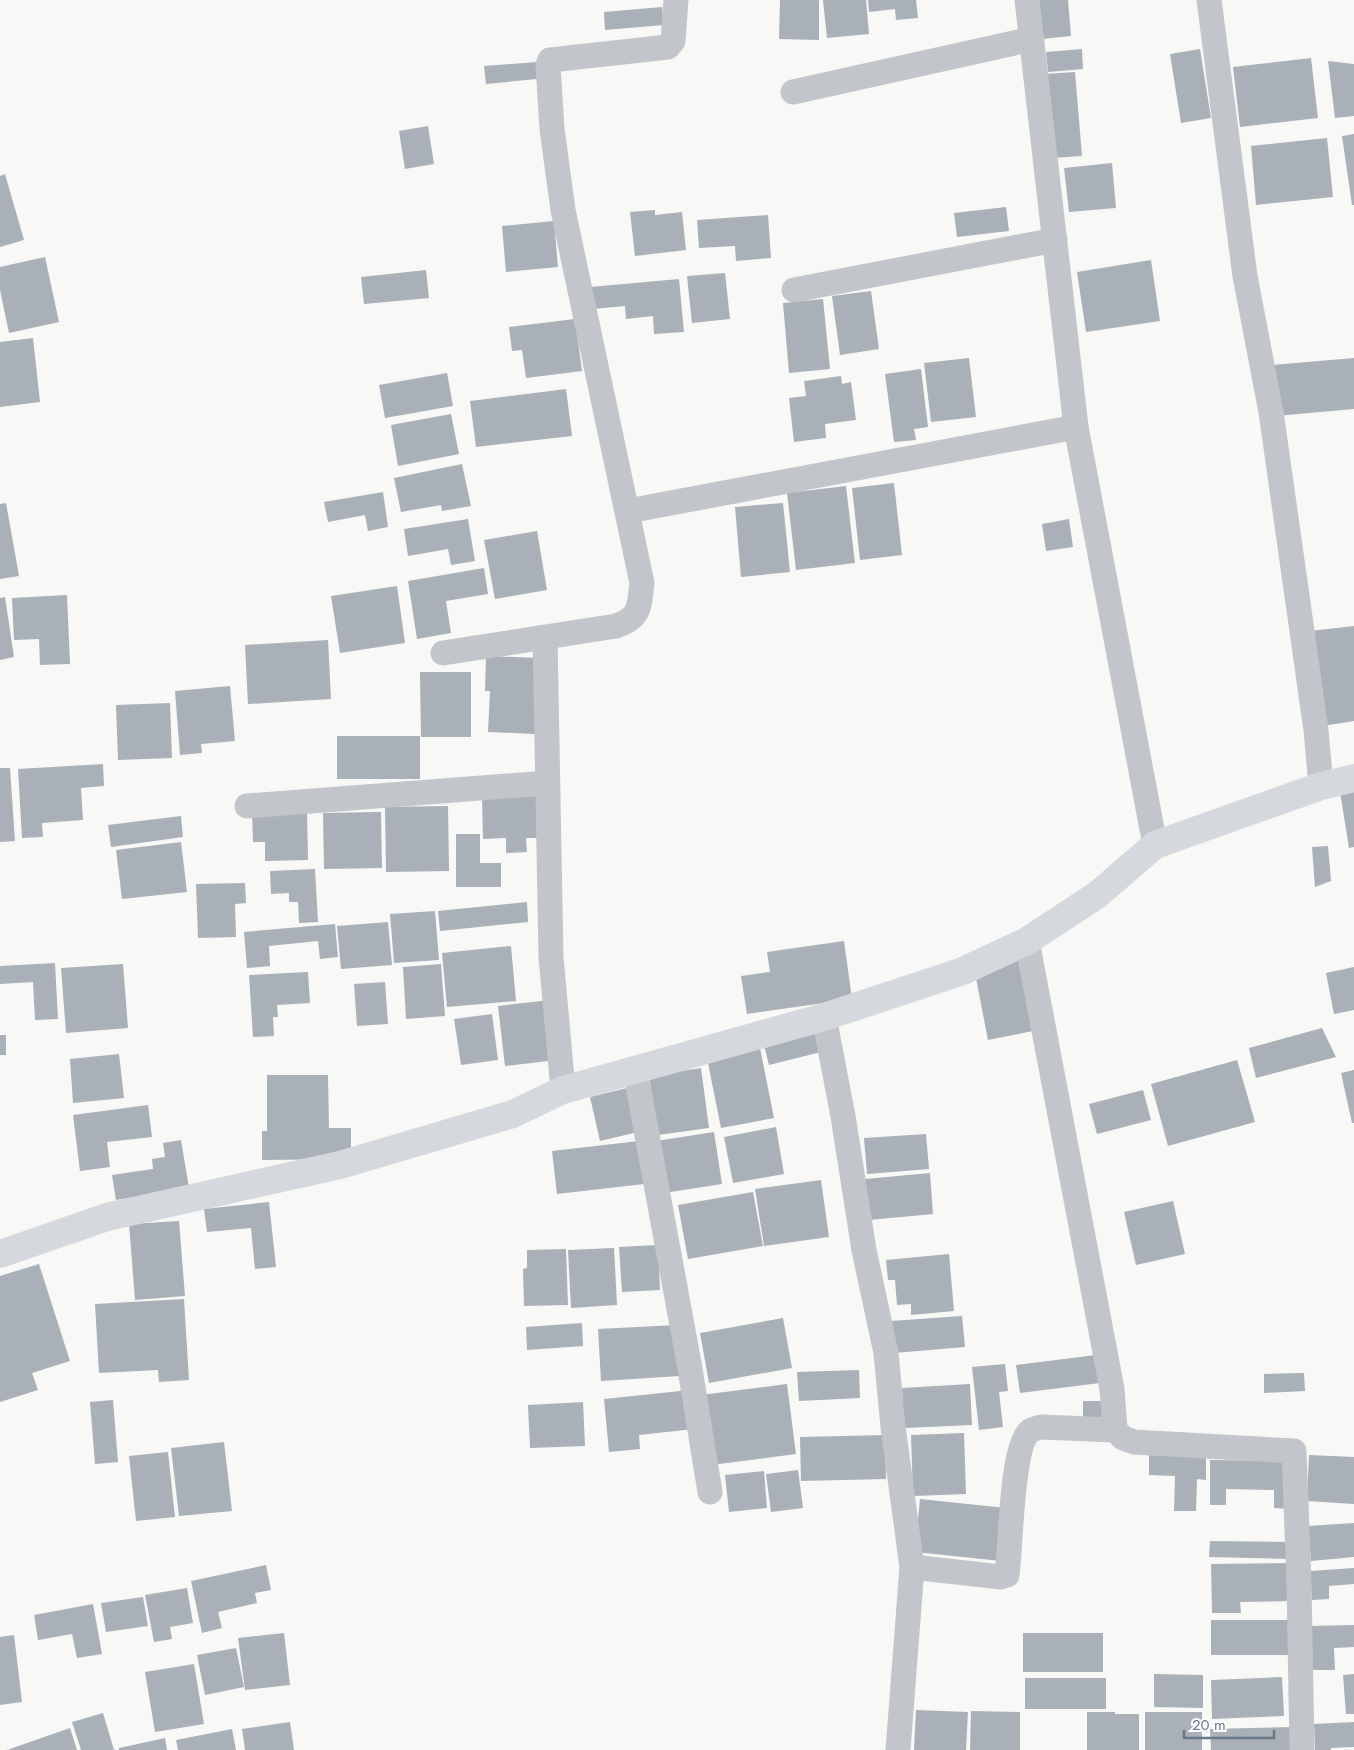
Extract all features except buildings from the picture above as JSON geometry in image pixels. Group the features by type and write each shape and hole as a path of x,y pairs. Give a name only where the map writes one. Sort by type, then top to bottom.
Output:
{"street":[{"path":"443,653 616,626 629,622 639,610 642,583 563,210 552,129 548,65 550,60 668,47 673,41 676,0"},
{"path":"1028,0 1076,428 1155,845"},
{"path":"1209,0 1245,276 1271,412 1316,730 1321,786"},
{"path":"793,92 1032,39"},
{"path":"794,290 1055,240"},
{"path":"628,511 1076,428"},
{"path":"545,638 551,957 564,1090"},
{"path":"0,1254 106,1217 340,1165 513,1114 564,1090 824,1016 963,971 1027,941 1097,895 1155,845 1321,786 1354,778"},
{"path":"247,806 547,783"},
{"path":"1027,941 1112,1389 1115,1430 1123,1438 1134,1442 1294,1451 1302,1750"},
{"path":"824,1016 864,1250 886,1353 893,1427 912,1567 898,1750"},
{"path":"635,1070 689,1363 710,1492"},
{"path":"912,1567 1001,1577 1007,1575 1016,1466 1025,1438 1030,1431 1041,1427 1115,1430"}]}
